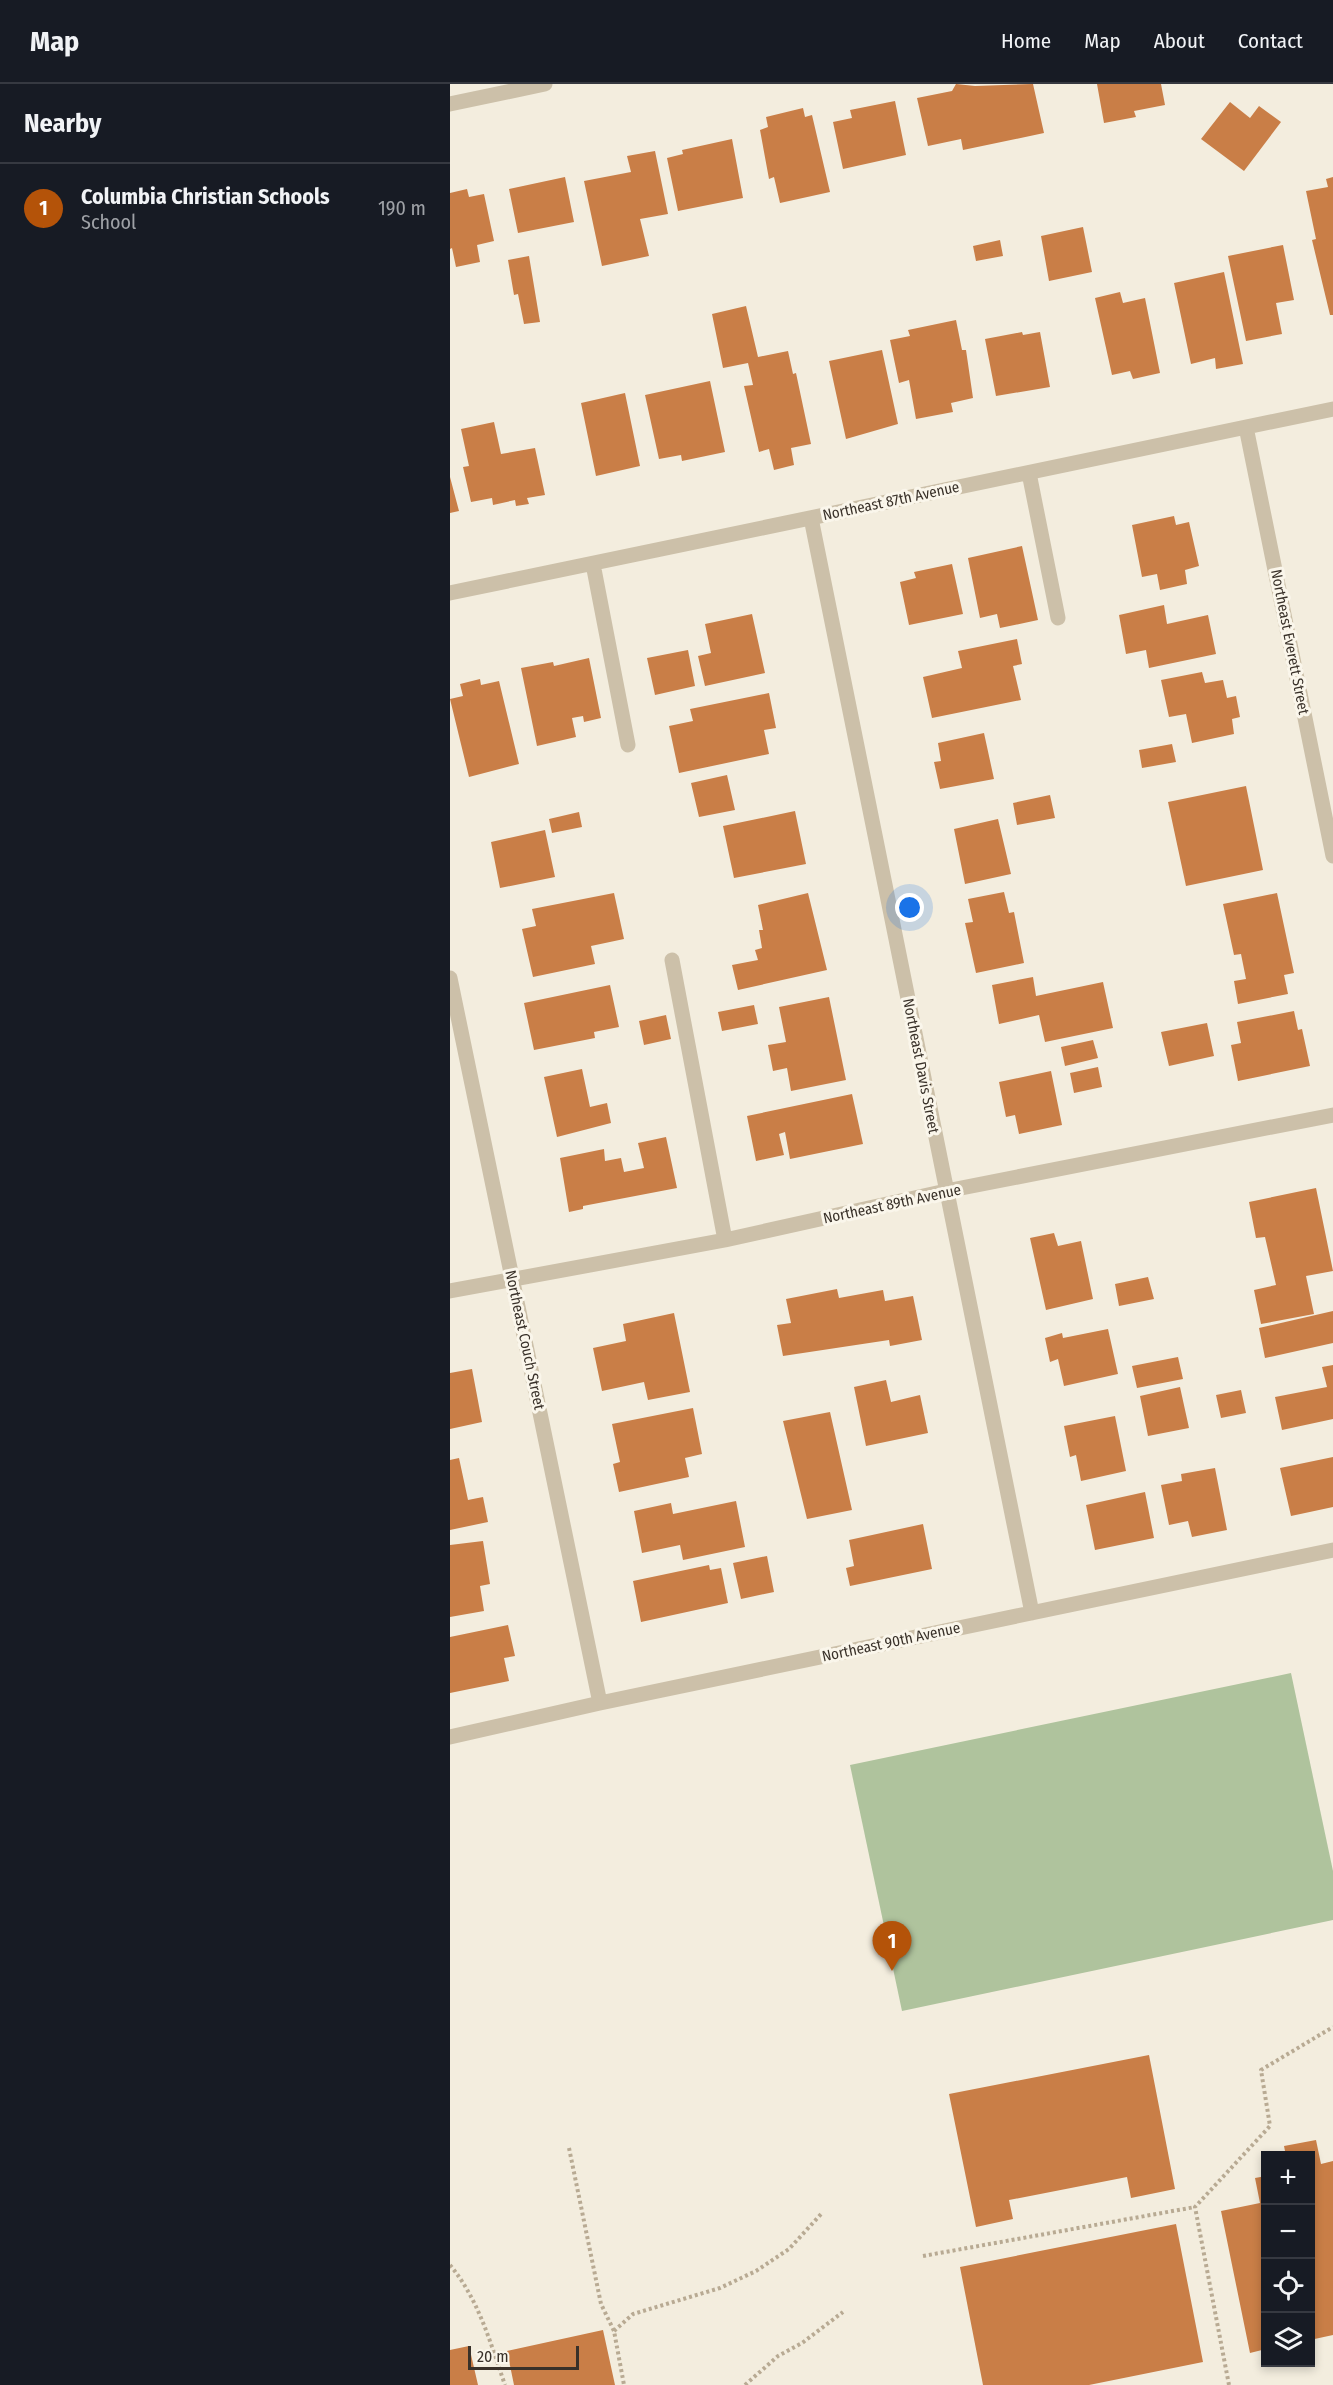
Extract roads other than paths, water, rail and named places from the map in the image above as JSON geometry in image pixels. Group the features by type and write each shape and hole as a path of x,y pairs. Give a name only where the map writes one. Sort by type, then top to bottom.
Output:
{"street":[{"path":"450,104 545,84"},
{"name":"Northeast 87th Avenue","path":"450,594 1333,410"},
{"name":"Northeast Everett Street","path":"1246,428 1333,856"},
{"path":"1029,473 1058,618"},
{"name":"Northeast Davis Street","path":"811,518 1032,1613"},
{"path":"593,564 628,745"},
{"path":"672,960 725,1240"},
{"name":"Northeast Couch Street","path":"450,978 600,1703"},
{"name":"Northeast 89th Avenue","path":"450,1291 725,1240 946,1191 1333,1115"},
{"name":"Northeast 90th Avenue","path":"450,1737 600,1703 1333,1550"}],"place":[{"name":"Columbia Christian Schools","path":"892,1971"}]}
